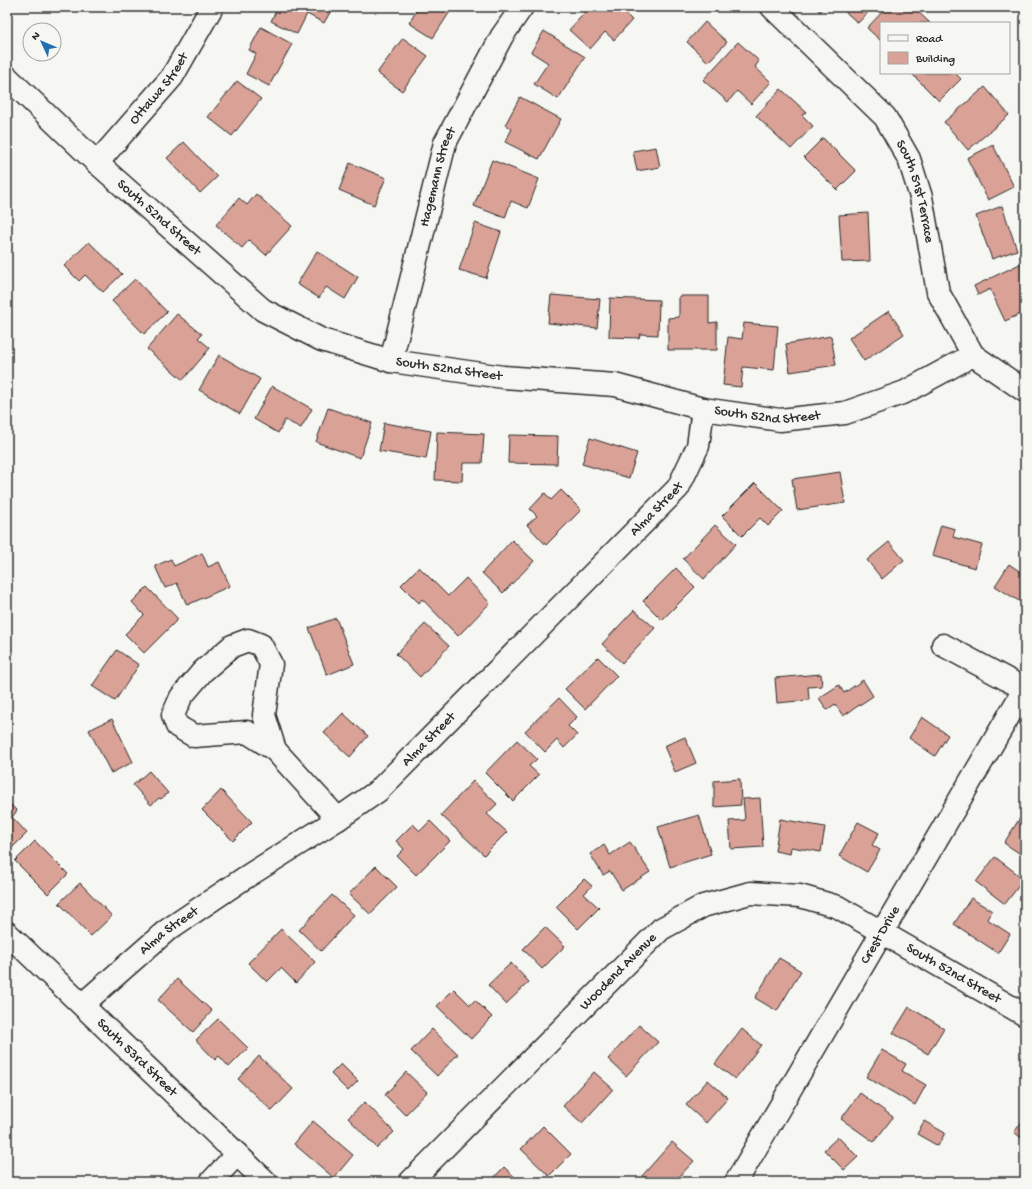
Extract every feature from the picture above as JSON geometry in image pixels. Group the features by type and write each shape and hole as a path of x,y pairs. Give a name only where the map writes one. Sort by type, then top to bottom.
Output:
{"street":[{"name":"Ottawa Street","path":"97,163 172,77 212,7"},
{"name":"Hagemann Street","path":"391,361 445,143 502,36 522,7"},
{"name":"South 51st Terrace","path":"772,7 885,117 908,159 921,197 938,292 973,355 1025,391"},
{"name":"South 52nd Street","path":"7,77 97,163 263,310 322,340 391,361 503,377 615,385 703,409 780,420 845,412 905,392 973,355"},
{"name":"Alma Street","path":"83,1004 166,931 243,879 338,819 378,791 678,488 698,446 703,409"},
{"path":"275,750 264,715 271,664 261,645 248,640 232,646 203,671 181,697 173,715 177,726 194,736 247,732 275,750 338,819"},
{"path":"944,645 1025,688"},
{"name":"Crest Drive","path":"736,1182 1025,688"},
{"name":"Woodend Avenue","path":"410,1182 661,929 703,906 750,894 800,896 838,907 882,932"},
{"name":"South 52nd Street","path":"882,932 1025,1016"},
{"name":"South 53rd Street","path":"7,933 83,1004 266,1182"},
{"path":"211,1182 237,1154"}],"building":[{"path":"278,7 333,7 324,23 307,14 297,34 271,21"},
{"path":"419,7 453,7 433,38 409,23"},
{"path":"590,7 618,7 632,20 614,40 605,32 590,49 569,30"},
{"path":"815,7 825,7 820,12"},
{"path":"840,7 873,7 858,23"},
{"path":"887,7 913,7 929,22 880,22 880,40 867,28"},
{"path":"705,22 727,42 708,62 687,42"},
{"path":"261,27 292,44 269,86 246,74 256,54 249,50"},
{"path":"544,31 585,57 558,99 534,84 548,63 531,52"},
{"path":"403,38 428,56 402,91 377,73"},
{"path":"738,42 759,61 755,67 771,82 751,104 737,91 728,102 703,80"},
{"path":"912,74 956,74 961,79 939,101"},
{"path":"237,81 261,99 232,136 208,117"},
{"path":"985,87 1009,115 968,150 944,122"},
{"path":"781,89 806,112 802,115 813,126 791,149 756,116"},
{"path":"520,97 561,119 539,159 505,142 512,129 505,125"},
{"path":"823,138 856,171 837,190 804,157"},
{"path":"184,142 217,177 200,193 167,158"},
{"path":"993,145 1014,187 988,200 967,158"},
{"path":"656,147 660,167 637,171 633,151"},
{"path":"492,160 539,179 528,208 511,201 505,218 474,206"},
{"path":"350,163 386,178 374,205 339,190"},
{"path":"256,194 292,226 266,255 249,240 242,248 216,225 239,198 247,205"},
{"path":"1002,206 1017,250 992,259 976,216"},
{"path":"868,213 870,261 842,262 839,215"},
{"path":"475,223 501,232 486,278 459,270"},
{"path":"89,242 122,274 103,292 85,275 79,281 64,266"},
{"path":"317,251 358,277 345,299 326,287 319,298 297,284"},
{"path":"1024,262 1025,288 1023,289 1025,293 1025,312 1005,321 990,289 978,295 974,286"},
{"path":"135,279 167,312 144,334 112,301"},
{"path":"551,295 600,299 597,328 548,323"},
{"path":"679,296 709,296 709,323 717,322 717,350 668,350 668,318 679,317"},
{"path":"610,298 659,300 658,335 640,334 639,338 609,337"},
{"path":"889,311 904,334 864,361 849,338"},
{"path":"177,314 202,334 198,338 210,348 183,380 147,349"},
{"path":"744,323 778,326 774,370 743,367 741,387 723,385 728,337 742,339"},
{"path":"831,336 836,365 790,372 786,344"},
{"path":"219,355 260,379 240,414 199,390"},
{"path":"272,386 312,409 301,428 285,420 278,433 254,419"},
{"path":"328,408 372,423 360,458 316,442"},
{"path":"384,423 431,431 426,459 379,451"},
{"path":"437,432 484,434 482,463 463,463 462,481 435,480"},
{"path":"509,435 558,436 557,464 508,463"},
{"path":"590,438 637,453 629,478 582,464"},
{"path":"840,472 845,503 797,510 792,479"},
{"path":"755,483 783,511 768,526 760,518 742,536 722,516"},
{"path":"561,490 581,510 546,545 527,525 537,516 530,509 545,493 551,500"},
{"path":"715,525 736,544 704,579 683,559"},
{"path":"941,525 955,529 953,537 982,545 975,568 932,556"},
{"path":"512,540 534,561 503,593 482,573"},
{"path":"889,542 904,560 882,579 867,560"},
{"path":"202,553 208,567 219,562 230,586 187,605 177,583 165,588 155,566 171,559 174,566"},
{"path":"1009,564 1025,575 1025,598 1022,603 995,586"},
{"path":"419,567 448,596 466,578 490,603 458,636 422,599 419,603 401,585"},
{"path":"676,568 695,587 662,620 643,601"},
{"path":"147,587 178,619 144,653 125,634 144,615 132,602"},
{"path":"634,610 655,628 622,663 602,644"},
{"path":"336,618 354,664 327,675 309,628"},
{"path":"425,624 449,646 420,677 396,654"},
{"path":"117,650 139,665 115,701 92,686"},
{"path":"598,657 617,676 585,709 565,689"},
{"path":"821,674 822,686 808,687 809,700 777,703 775,678"},
{"path":"863,680 873,696 843,716 835,704 827,710 819,698 839,685 844,693"},
{"path":"559,698 577,717 568,726 577,735 564,748 557,740 545,752 525,731"},
{"path":"343,713 368,736 350,757 324,733"},
{"path":"922,717 948,735 935,756 909,738"},
{"path":"112,719 133,762 111,773 89,730"},
{"path":"685,737 696,763 675,772 664,746"},
{"path":"517,740 537,759 529,766 539,775 513,801 485,773"},
{"path":"149,771 168,793 151,805 133,785"},
{"path":"740,779 741,805 714,807 714,781"},
{"path":"473,781 497,804 487,814 507,832 484,855 441,815"},
{"path":"221,790 252,822 233,841 202,810"},
{"path":"760,798 763,847 731,849 729,821 745,820 743,799"},
{"path":"7,801 17,811 12,817 27,833 7,853"},
{"path":"699,815 711,854 670,867 658,827"},
{"path":"1020,818 1025,821 1025,857 1004,843"},
{"path":"780,819 825,827 821,852 791,847 790,854 775,851"},
{"path":"430,821 450,841 416,875 397,856 404,849 396,841 413,824 420,831"},
{"path":"858,822 879,833 872,845 880,850 867,872 839,856"},
{"path":"35,841 68,874 48,894 15,861"},
{"path":"630,842 650,872 622,890 610,871 603,875 590,854 604,845 610,855"},
{"path":"995,857 1024,879 1005,904 976,882"},
{"path":"376,866 397,887 370,914 349,894"},
{"path":"584,879 592,886 584,894 599,908 578,929 556,907"},
{"path":"80,883 112,916 91,936 59,903"},
{"path":"332,895 354,915 321,951 299,930"},
{"path":"971,898 992,911 987,919 1010,934 998,953 954,924"},
{"path":"545,927 565,946 542,969 523,949"},
{"path":"281,929 315,962 296,983 281,968 267,982 248,963"},
{"path":"779,958 801,971 777,1011 755,998"},
{"path":"511,963 529,982 506,1004 488,985"},
{"path":"177,979 212,1011 193,1032 158,1000"},
{"path":"454,989 470,1005 475,1000 492,1017 471,1039 437,1006"},
{"path":"909,1007 944,1028 928,1054 893,1033"},
{"path":"218,1019 248,1048 229,1067 219,1056 215,1060 196,1040"},
{"path":"639,1025 658,1042 626,1076 608,1059"},
{"path":"432,1029 458,1054 437,1076 411,1051"},
{"path":"742,1029 761,1045 735,1079 715,1064"},
{"path":"882,1050 906,1064 902,1071 926,1085 915,1105 866,1077"},
{"path":"259,1056 293,1089 272,1111 238,1079"},
{"path":"341,1064 358,1081 348,1091 331,1074"},
{"path":"406,1072 427,1092 405,1115 385,1095"},
{"path":"594,1072 613,1089 582,1123 563,1106"},
{"path":"708,1080 728,1098 706,1123 686,1105"},
{"path":"860,1093 893,1117 874,1142 841,1119"},
{"path":"365,1102 394,1132 377,1148 348,1118"},
{"path":"1025,1118 1025,1141 1014,1132"},
{"path":"313,1121 353,1155 334,1178 294,1144"},
{"path":"924,1121 945,1133 938,1146 917,1134"},
{"path":"543,1126 571,1154 549,1176 521,1149"},
{"path":"838,1137 858,1157 844,1170 824,1150"},
{"path":"672,1142 694,1161 674,1182 649,1182 642,1176"},
{"path":"504,1167 520,1182 490,1182"}]}
